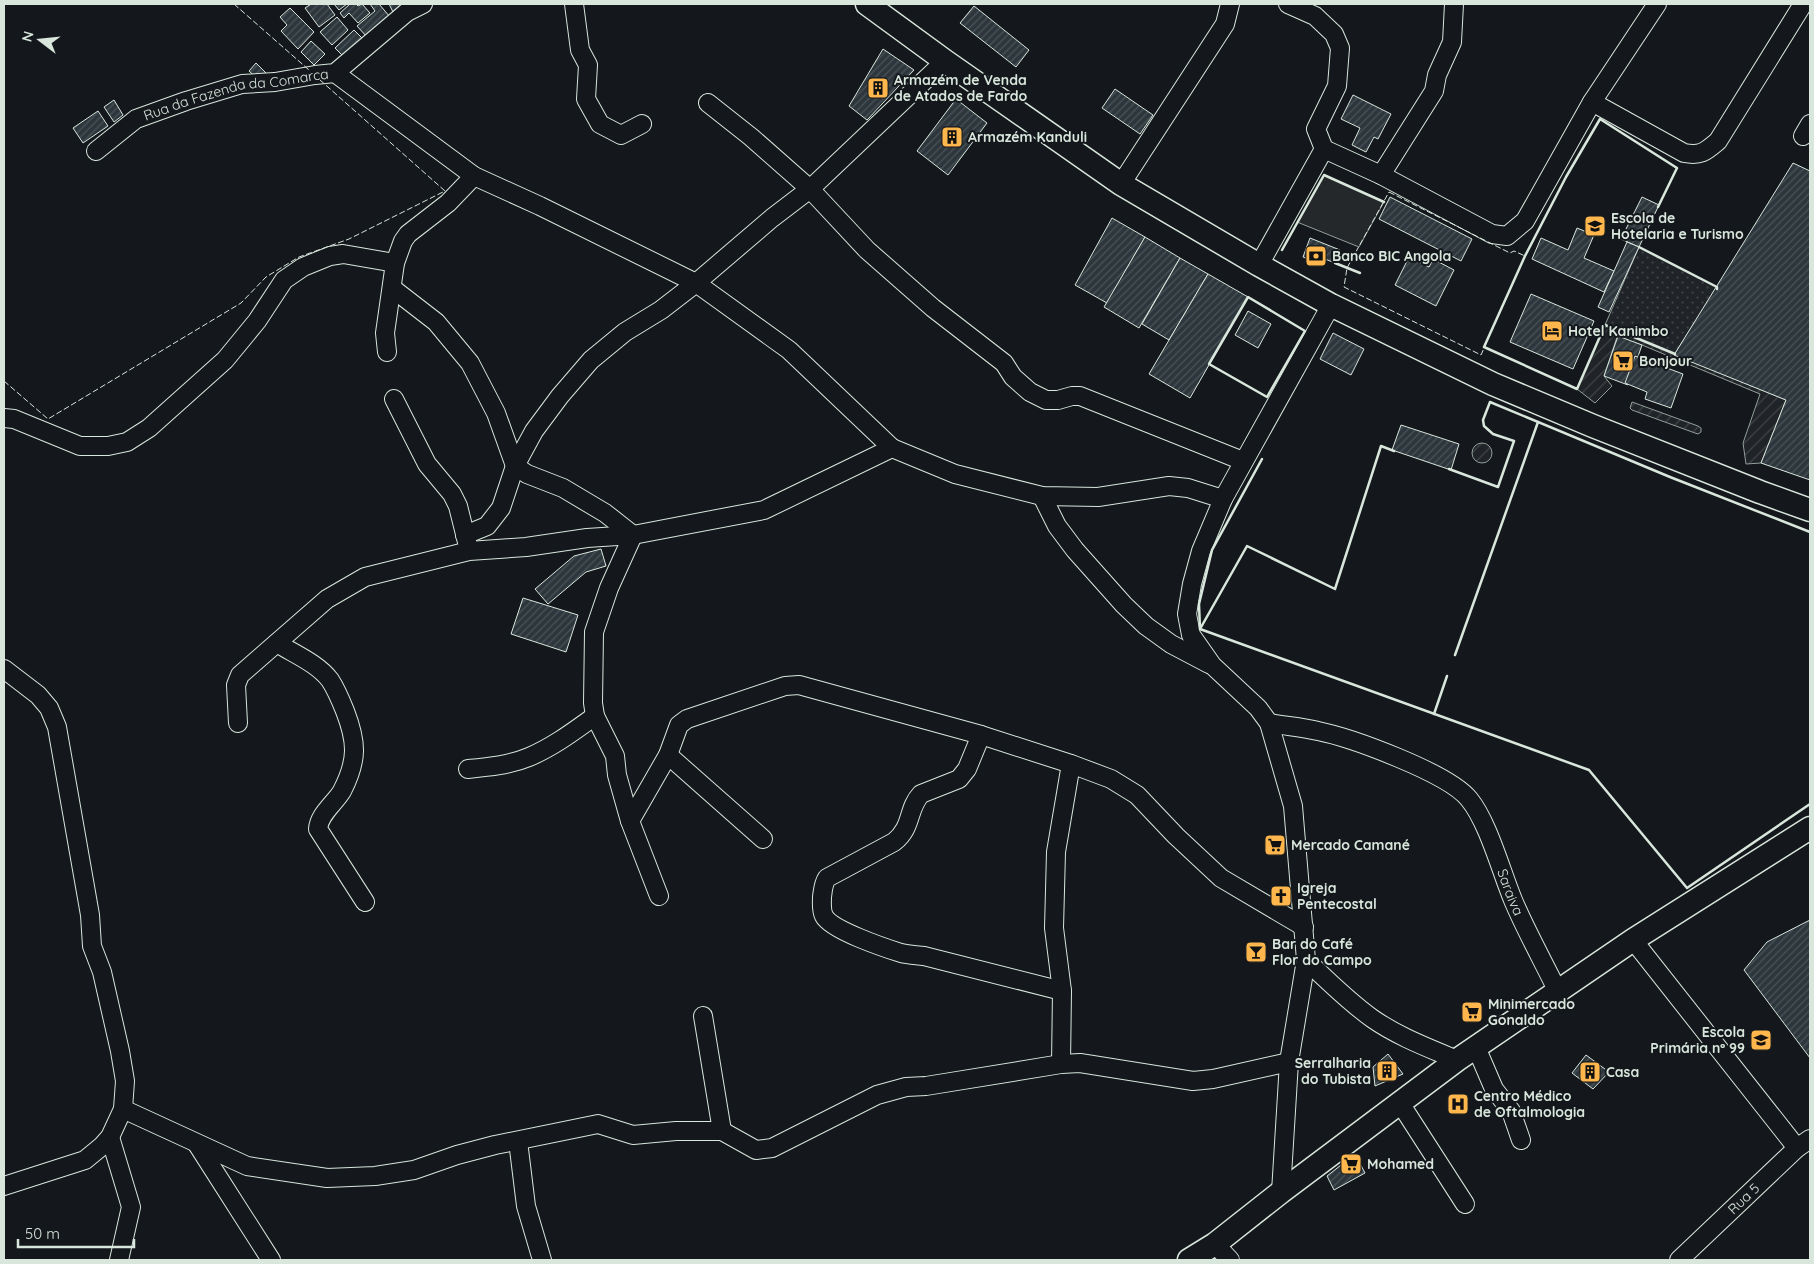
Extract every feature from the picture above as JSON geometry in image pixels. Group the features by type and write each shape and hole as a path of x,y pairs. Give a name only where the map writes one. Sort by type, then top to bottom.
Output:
{"main road":[{"path":"867,4 1121,184 1331,305 1451,364 1557,411 1810,510"},
{"path":"1189,1260 1213,1252 1281,1192 1457,1060 1633,940 1810,828"}],"street":[{"name":"Rua da Fazenda da Comarca","path":"96,151 136,119 186,101 242,84 275,82 335,73 407,12 423,4"},
{"path":"574,4 580,50 588,66 586,99 600,124 621,135 642,124"},
{"path":"1121,184 1225,24 1230,4"},
{"path":"1288,4 1315,16 1334,34 1340,48 1336,86 1316,129 1324,149 1381,175 1492,234 1507,236 1525,221 1592,102 1657,4"},
{"path":"1381,175 1434,92 1437,75 1452,42 1454,4"},
{"path":"1592,102 1684,153 1697,155 1709,149 1718,141 1803,4"},
{"path":"238,724 236,685 240,675 327,599 365,577 467,543 487,526 501,508 515,466 534,431 560,396 591,360 625,332 661,310 696,283 772,218 810,189 945,61"},
{"path":"335,73 474,176 540,206 696,283 789,350 892,448 955,474 1042,496 1098,497 1170,486 1188,488 1223,499"},
{"path":"708,103 751,137 810,189 867,250 933,308 1004,363 1013,377 1030,392 1046,400 1080,396 1243,461"},
{"path":"1259,265 1324,149"},
{"path":"388,352 384,333 395,263 403,241 408,234 448,203 474,176"},
{"path":"4,418 14,419 80,446 108,446 127,442 149,428 225,360 258,321 284,280 303,267 330,256 343,254 395,263"},
{"path":"392,288 436,322 470,363 496,413 515,466 527,474 562,488 604,514 633,535"},
{"path":"1281,1192 1289,1062 1306,960 1293,806 1269,723 1258,708 1212,665 1191,635 1187,614 1192,584 1201,551 1223,499 1331,305"},
{"path":"394,398 427,464 452,494 458,506 467,543"},
{"path":"467,543 526,547 587,538 633,535 764,510 892,448"},
{"path":"1042,496 1057,526 1075,550 1124,605 1146,626 1171,644 1212,665"},
{"path":"633,535 609,588 594,632 593,703 595,716 615,756 617,775 630,821 659,896"},
{"path":"277,643 316,667 330,680 340,698 353,733 355,752 349,774 341,792 319,822 318,829 365,902"},
{"path":"4,670 38,695 49,708 57,727 90,915 92,946 102,972 126,1081 123,1109 110,1136 102,1146 85,1160 4,1186"},
{"path":"630,821 668,755 679,725 687,719 785,686 799,685 981,734 1111,779 1137,794 1176,836 1221,878 1304,926"},
{"path":"468,769 495,767 528,757 562,740 595,716"},
{"path":"1269,723 1318,731 1356,741 1419,767 1448,782 1469,798 1484,825 1514,901 1558,992"},
{"path":"981,734 967,769 959,779 921,794 917,798 902,835 894,842 827,878 823,888 822,908 824,916 828,922 873,944 1062,991"},
{"path":"668,755 763,839"},
{"path":"1060,1064 1062,991 1054,928 1056,852 1071,764"},
{"path":"1633,940 1804,1144"},
{"path":"1306,960 1338,992 1374,1020 1398,1034 1457,1060"},
{"path":"703,1016 722,1131"},
{"path":"1476,1047 1494,1089 1511,1110 1521,1140"},
{"path":"123,1109 247,1166 326,1178 375,1176 414,1170 495,1144 598,1124 633,1135 676,1131 722,1131 756,1150 764,1150 772,1148 877,1095 906,1087 926,1086 1060,1064 1080,1063 1193,1081 1213,1079 1289,1062"},
{"path":"1400,1103 1465,1204"},
{"path":"110,1136 131,1207 119,1260"},
{"path":"518,1141 526,1206 542,1260"},
{"path":"197,1144 271,1260"},
{"name":"Rua 5","path":"1679,1260 1804,1144"},
{"path":"1213,1252 1230,1260"}],"shaded area":[{"path":"1324,175 1384,202 1359,247 1297,222"},
{"path":"1639,247 1717,287 1674,355 1605,325"},
{"path":"1605,325 1786,400 1761,463 1746,464 1743,443 1760,394 1642,345 1617,337 1604,376 1612,386 1595,403 1577,389"},
{"path":"1632,402 1698,426 1701,428 1701,432 1698,434 1632,410 1630,408"},
{"path":"1482,443 1489,446 1492,453 1489,460 1482,463 1475,460 1472,453 1475,446"}],"building":[{"path":"311,4 327,4 335,15 319,27 305,8"},
{"path":"334,4 347,4 339,10"},
{"path":"350,4 358,6 362,4 370,13 358,23 349,13 344,18 340,13"},
{"path":"370,4 379,4 390,17 367,37 357,26 375,11"},
{"path":"389,4 405,4 394,14"},
{"path":"974,6 1029,50 1016,67 960,23"},
{"path":"290,8 314,32 298,49 281,31 287,25 280,17"},
{"path":"337,17 348,30 332,45 320,32"},
{"path":"354,30 362,38 343,56 335,48"},
{"path":"311,41 325,54 314,65 301,52"},
{"name":"Armazém de Venda de Atados de Fardo","path":"883,49 914,70 867,120 849,106"},
{"path":"256,63 267,74 260,81 249,71"},
{"path":"1115,89 1153,115 1140,134 1102,108"},
{"path":"1353,95 1391,114 1378,139 1374,137 1366,152 1352,145 1360,128 1341,119"},
{"name":"Armazém Kanduli","path":"956,99 987,123 948,175 917,151"},
{"path":"114,100 123,115 114,122 104,107"},
{"path":"98,111 108,126 83,143 73,128"},
{"path":"1793,163 1810,171 1810,480 1761,463 1786,400 1674,355"},
{"path":"1390,197 1472,239 1461,261 1379,219"},
{"path":"1642,197 1659,205 1639,247 1621,239"},
{"path":"1112,218 1145,237 1107,303 1075,285"},
{"path":"1577,228 1594,235 1584,258 1614,271 1604,292 1532,259 1541,238 1568,250"},
{"path":"1145,237 1180,258 1139,328 1104,307"},
{"path":"1310,238 1340,250 1335,263 1325,259 1323,265 1303,257"},
{"path":"1627,242 1639,247 1609,312 1598,307"},
{"path":"1409,257 1429,267 1433,259 1454,270 1436,306 1395,285"},
{"path":"1180,258 1208,274 1169,340 1142,324"},
{"path":"1208,274 1248,297 1190,398 1149,374"},
{"name":"Hotel Kanimbo","path":"1531,294 1594,321 1573,369 1510,342"},
{"path":"1248,311 1271,324 1258,348 1235,335"},
{"path":"1333,333 1364,349 1351,375 1320,359"},
{"name":"Bonjour","path":"1618,336 1642,345 1628,385 1604,376"},
{"path":"1635,356 1683,374 1671,408 1645,399 1647,392 1625,383"},
{"path":"1401,425 1459,444 1451,470 1392,450"},
{"path":"601,549 606,566 586,572 548,604 535,589 574,556"},
{"path":"523,598 578,615 566,652 511,634"},
{"path":"1810,920 1810,1058 1744,970 1767,942"},
{"name":"Serralharia do Tubista","path":"1388,1054 1403,1074 1375,1086 1373,1067"},
{"name":"Casa","path":"1586,1055 1609,1072 1593,1089 1572,1073"},
{"name":"Mohamed","path":"1355,1154 1365,1173 1334,1190 1327,1176"}],"fence":[{"path":"234,4 309,70"},
{"path":"4,381 48,419 241,303 266,277 299,257 349,239 445,191 320,80"},
{"path":"1389,192 1510,253 1514,251 1525,256 1481,355 1344,287 1347,268 1389,192"}],"wall":[{"path":"1658,207 1677,168 1600,119 1566,177 1525,256 1484,347 1577,389 1605,325 1675,354"},
{"path":"1282,250 1324,175 1384,202"},
{"path":"1639,247 1717,287 1717,289"},
{"path":"1335,263 1360,273"},
{"path":"1248,297 1305,331 1267,397 1209,364 1248,297"},
{"path":"1449,469 1498,487 1514,441 1493,434 1484,426 1483,420 1490,402 1670,477 1810,532"},
{"path":"1455,655 1538,422"},
{"path":"1394,451 1381,446 1335,589 1247,546 1200,629 1589,770 1687,888 1810,804"},
{"path":"1200,629 1199,604 1212,550 1262,459"},
{"path":"1434,714 1447,676"}],"place":[{"name":"Armazém de Venda de Atados de Fardo","path":"878,88"},
{"name":"Armazém Kanduli","path":"952,137"},
{"name":"Escola de Hotelaria e Turismo","path":"1595,226"},
{"name":"Banco BIC Angola","path":"1316,256"},
{"name":"Hotel Kanimbo","path":"1552,331"},
{"name":"Bonjour","path":"1623,361"},
{"name":"Mercado Camané","path":"1275,845"},
{"name":"Igreja Pentecostal","path":"1281,896"},
{"name":"Bar do Café Flor do Campo","path":"1256,952"},
{"name":"Minimercado Gonaldo","path":"1472,1012"},
{"name":"Escola Primária nº 99","path":"1761,1040"},
{"name":"Serralharia do Tubista","path":"1387,1071"},
{"name":"Casa","path":"1590,1072"},
{"name":"Centro Médico de Oftalmologia","path":"1458,1104"},
{"name":"Mohamed","path":"1351,1164"}]}
